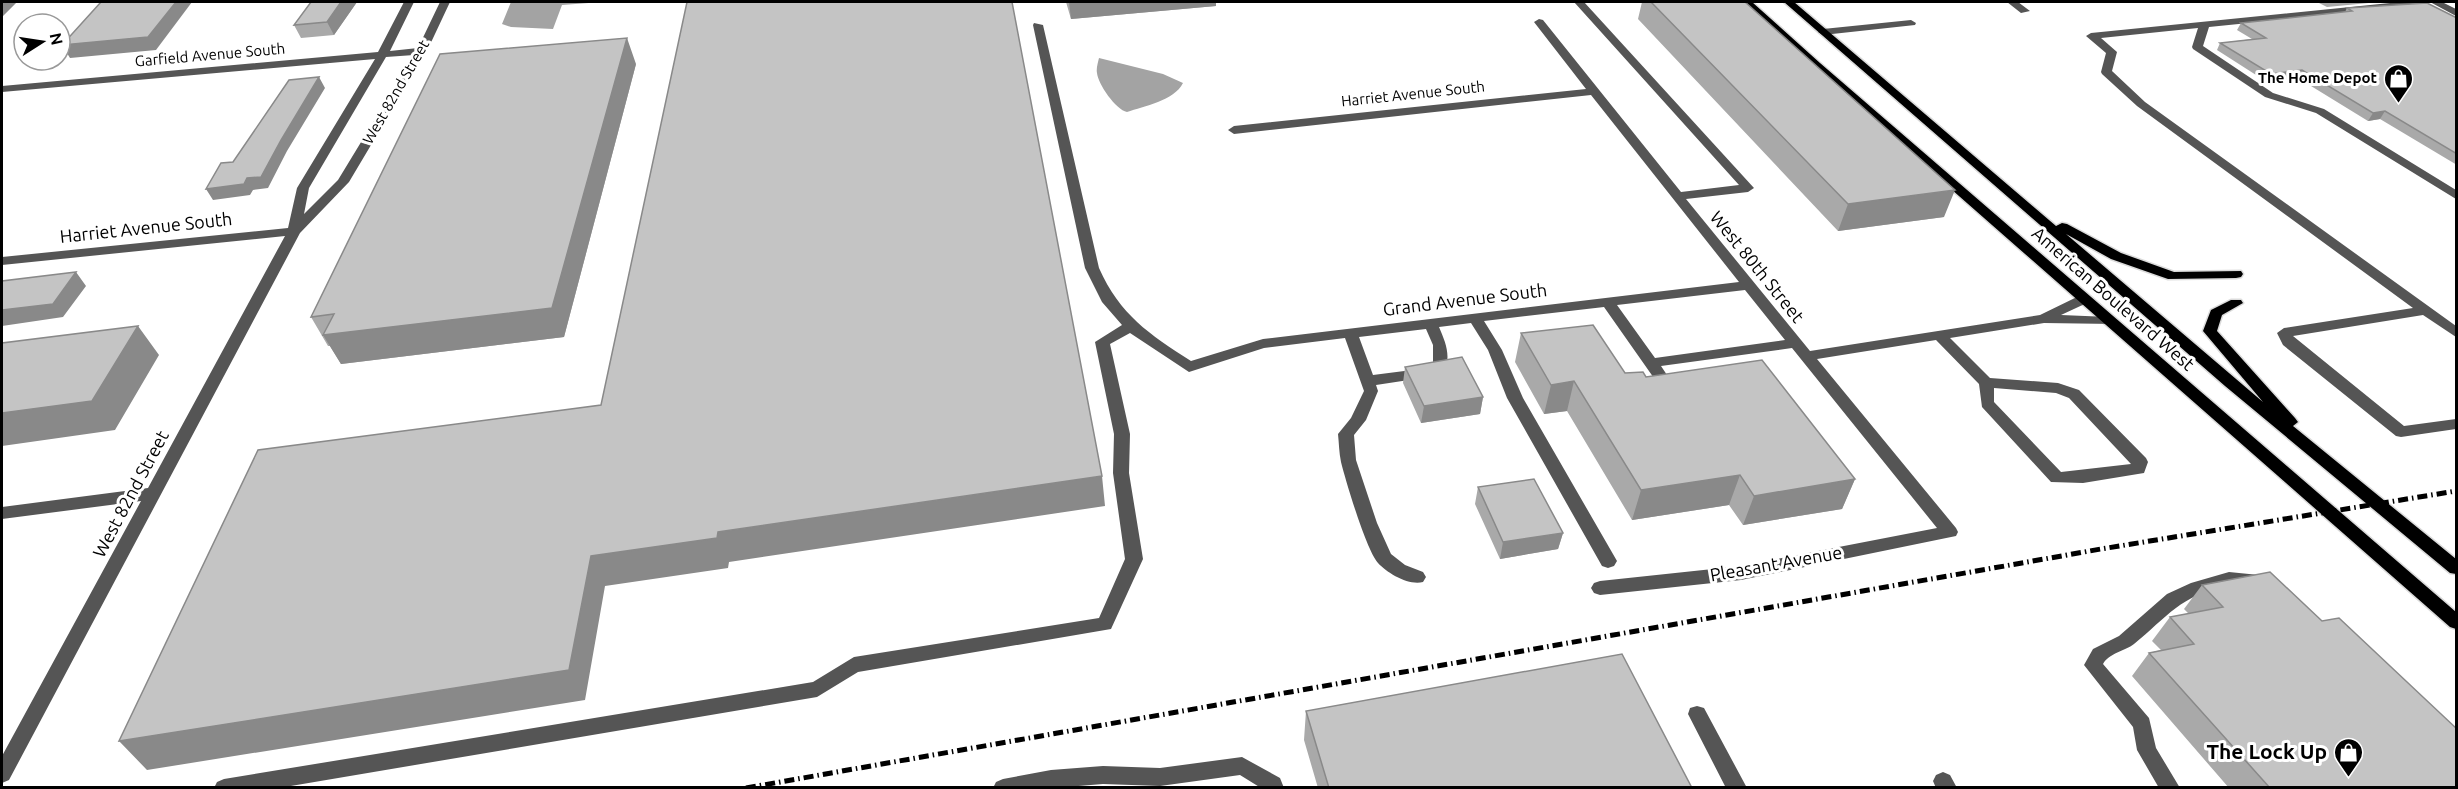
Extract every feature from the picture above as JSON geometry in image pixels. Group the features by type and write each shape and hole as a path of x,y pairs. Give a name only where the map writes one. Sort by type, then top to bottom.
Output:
{"main road":[{"name":"American Boulevard West","path":"1747,2 2109,321 2457,622"},
{"name":"American Boulevard West","path":"1789,2 2036,213 2230,383 2457,568"},
{"path":"2036,213 2116,256 2173,276 2236,274"},
{"path":"2236,303 2216,313 2210,331 2241,369 2329,464"}],"street":[{"name":"West 82nd Street","path":"2,774 294,231 303,188 382,55 409,2"},
{"name":"West 82nd Street","path":"294,231 343,182 422,51 445,2"},
{"path":"1579,2 1748,188 1678,196"},
{"path":"2012,2 2025,11"},
{"path":"2425,2 2091,36 2112,52 2106,72 2141,104 2457,332"},
{"path":"2435,2 2457,13"},
{"name":"West 80th Street","path":"1539,22 1748,285 1950,532"},
{"path":"1823,32 1911,23"},
{"path":"2205,24 2198,47 2209,57 2270,94 2320,111 2457,195"},
{"path":"224,788 817,688 854,665 1105,624 1134,559 1121,473 1122,434 1102,342 1130,327 1112,308 1100,290 1092,268 1038,25"},
{"name":"Garfield Avenue South","path":"2,89 422,51"},
{"name":"Harriet Avenue South","path":"1234,130 1595,91"},
{"name":"Harriet Avenue South","path":"2,261 294,231"},
{"name":"Grand Avenue South","path":"1130,327 1189,367 1263,344 1748,285"},
{"path":"2044,318 2084,299"},
{"path":"1608,302 1668,387"},
{"path":"2426,310 2284,333 2288,342 2401,432 2457,424"},
{"path":"1475,318 1495,350 1515,398 1608,561"},
{"path":"1807,356 2044,318 2109,321"},
{"path":"1368,381 1422,373 1440,366 1440,345 1431,324"},
{"path":"1351,334 1371,391 1358,420 1346,434 1348,460 1369,523 1384,558 1399,570 1417,577"},
{"path":"1939,335 1986,382 2058,388 2074,394 2140,462 2138,469 2083,477 2057,478 1987,403 1986,382"},
{"path":"1651,363 1796,343"},
{"path":"2,513 153,494"},
{"name":"Pleasant Avenue","path":"1600,588 1741,573 1950,532"},
{"path":"2170,788 2147,750 2142,724 2093,665 2099,654 2125,641 2173,599 2197,588 2229,579 2264,581 2273,586"},
{"path":"1697,714 1737,788"},
{"path":"1007,787 1052,779 1103,775 1161,782 1242,766 1273,784 1274,788"}],"shaded area":[{"path":"511,2 602,2 562,5 553,29 511,27 502,24"},
{"path":"1099,58 1163,74 1183,83 1166,99 1127,112 1113,102 1098,78"}],"building":[{"path":"101,2 176,2 148,37 72,44 72,34"},
{"path":"311,2 341,2 327,22 294,25"},
{"path":"687,2 1012,2 1102,476 718,532 717,538 591,556 569,670 119,741 258,450 601,405"},
{"path":"1651,2 1745,2 1955,190 1848,204"},
{"name":"The Home Depot","path":"2427,3 2457,18 2457,154 2385,111 2373,113 2302,70 2271,74 2220,43 2266,38 2241,23 2352,11 2347,8"},
{"path":"627,38 552,308 323,335 334,314 311,317 440,54"},
{"path":"319,77 261,177 247,178 244,184 206,189 221,163 233,162 289,80"},
{"path":"76,272 53,304 2,310 2,281"},
{"path":"1593,325 1625,373 1643,372 1646,377 1762,360 1855,479 1754,496 1740,475 1641,490 1574,381 1551,385 1521,333"},
{"path":"138,326 92,401 2,413 2,343"},
{"path":"1462,357 1483,397 1424,406 1405,367"},
{"path":"1534,479 1563,533 1503,542 1478,487"},
{"path":"2270,572 2322,621 2339,618 2457,729 2457,788 2270,788 2149,653 2194,644 2170,617 2223,607 2202,585"},
{"path":"1622,654 1692,788 1329,788 1306,711"}],"railway":[{"path":"746,788 2101,549 2456,491"}],"place":[{"name":"The Home Depot","path":"2398,104"},
{"name":"The Lock Up","path":"2348,778"}]}
